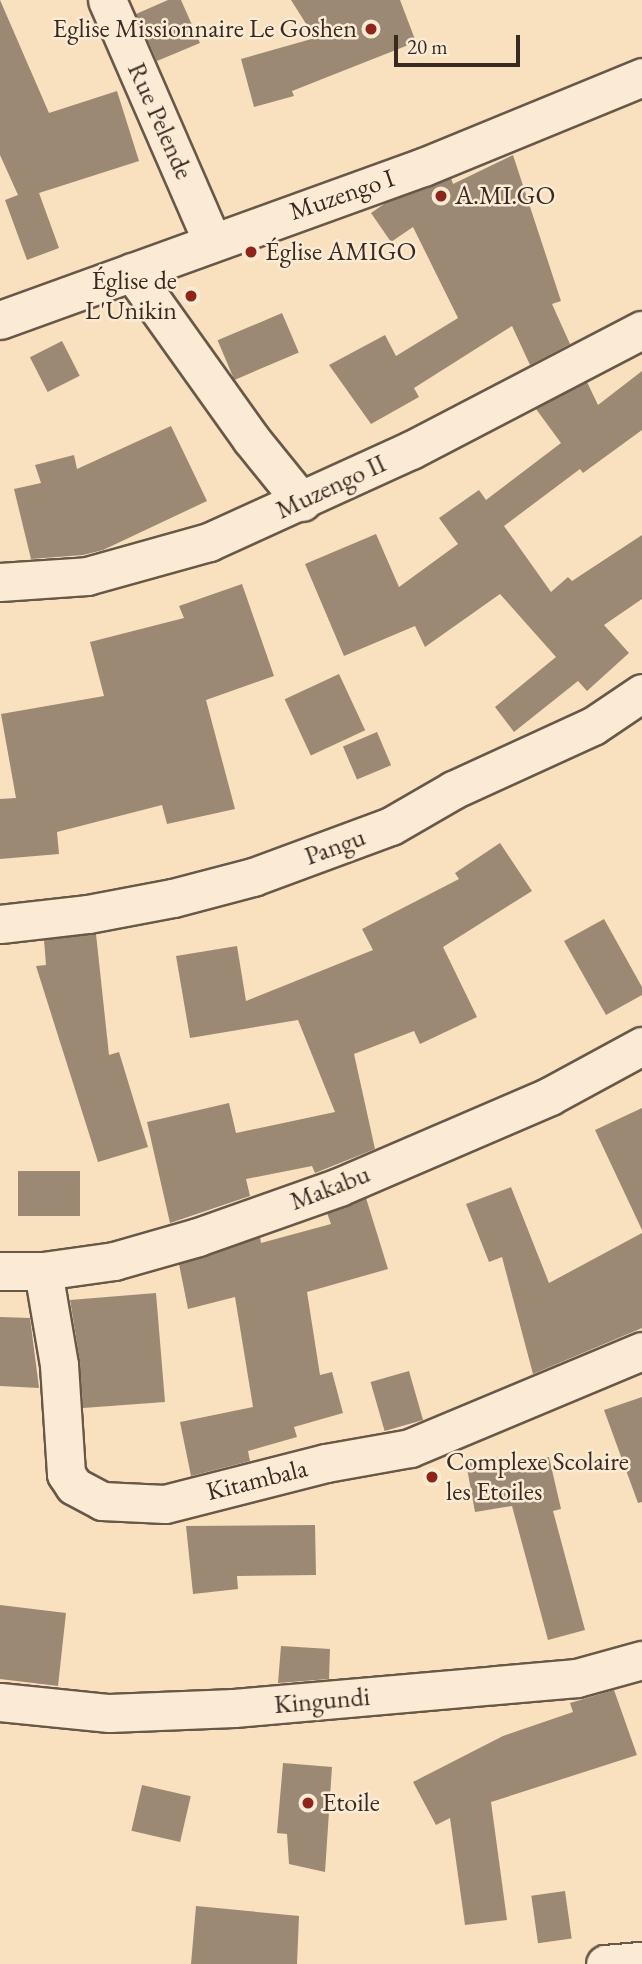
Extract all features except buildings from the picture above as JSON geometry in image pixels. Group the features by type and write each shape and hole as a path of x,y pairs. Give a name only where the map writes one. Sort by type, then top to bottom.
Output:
{"street":[{"name":"Rue Pelende","path":"107,0 212,241"},
{"name":"Muzengo I","path":"0,320 212,241 423,167 642,77"},
{"path":"132,272 251,439 302,502"},
{"name":"Muzengo II","path":"0,582 87,576 209,542 302,502 468,421 642,330"},
{"name":"Pangu","path":"0,924 88,914 173,898 253,877 391,826 453,790 593,726 642,693"},
{"name":"Makabu","path":"0,1271 43,1271 114,1261 198,1237 339,1187 550,1096 642,1046"},
{"name":"Kitambala","path":"43,1271 58,1365 66,1474 74,1486 102,1501 165,1504 326,1463 410,1448 642,1351"},
{"name":"Kingundi","path":"0,1702 109,1713 234,1708 577,1678 642,1660"},
{"path":"605,1964 642,1961"}],"place":[{"name":"Eglise Missionnaire Le Goshen","path":"371,29"},
{"name":"A.MI.GO","path":"441,196"},
{"name":"Église AMIGO","path":"251,252"},
{"name":"Église de L'Unikin","path":"191,296"},
{"name":"Complexe Scolaire les Etoiles","path":"432,1477"},
{"name":"Etoile","path":"308,1803"}]}
